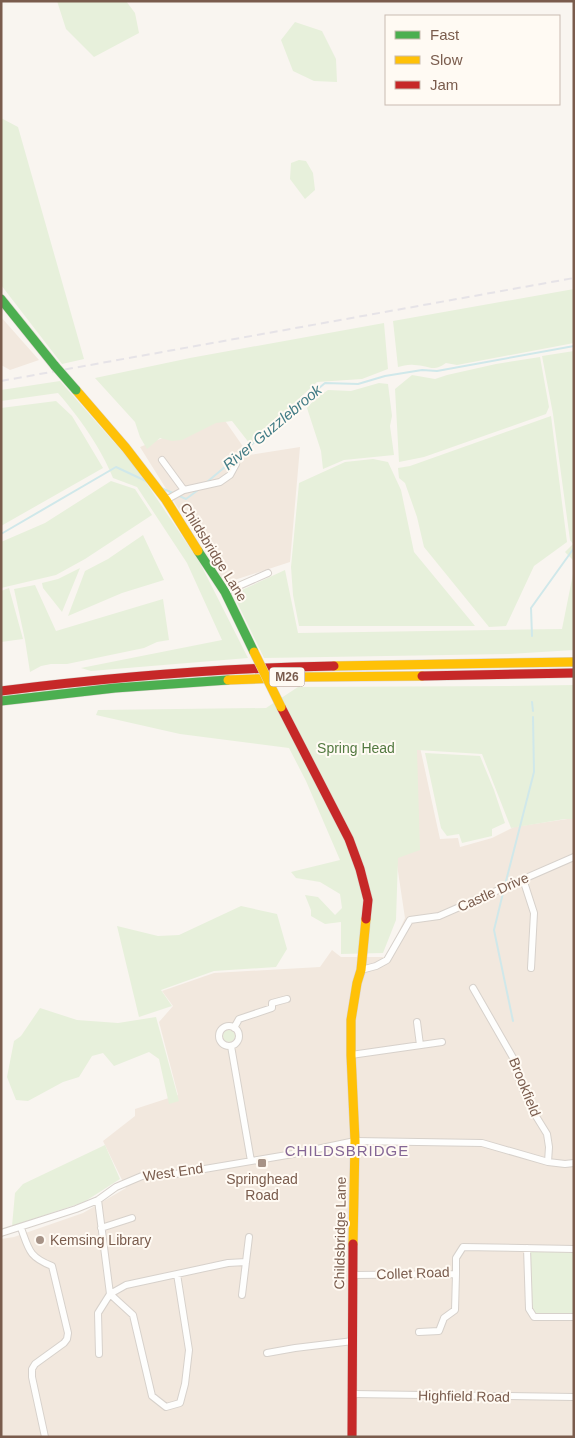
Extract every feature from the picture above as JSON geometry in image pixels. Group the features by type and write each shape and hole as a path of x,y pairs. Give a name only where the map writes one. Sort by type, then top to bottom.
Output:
{"main road":[{"name":"Childsbridge Lane","path":"1,298 55,366 126,448 166,500 225,592 340,822 360,869 368,900 361,970 351,1020 355,1141 352,1437"},
{"name":"M26","path":"1,691 127,677 246,669 574,662"},
{"name":"M26","path":"1,701 134,687 254,679 574,673"}],"street":[{"path":"162,460 184,490"},
{"path":"166,500 184,490 220,482 230,475 236,464"},
{"path":"225,592 268,573"},
{"name":"Castle Drive","path":"361,970 376,966 387,960 410,920 439,916 574,857"},
{"path":"522,880 534,913 531,968"},
{"name":"Brookfield","path":"474,988 516,1063 525,1095 547,1134 549,1146 548,1162"},
{"path":"234,1028 239,1019 272,1008 272,1003 287,999"},
{"path":"417,1022 420,1045"},
{"path":"228,1026 234,1028 238,1033 239,1039 235,1044 231,1046 220,1042 219,1036 222,1029 228,1026"},
{"path":"351,1055 442,1042"},
{"path":"231,1046 251,1160"},
{"name":"West End","path":"1,1233 76,1209 98,1200 116,1187 142,1176 175,1174 293,1154 355,1141 482,1143 548,1162 574,1163"},
{"path":"98,1200 110,1294 133,1315 152,1396 166,1407 180,1403 185,1384 189,1350 177,1274"},
{"path":"101,1228 132,1218"},
{"path":"21,1228 29,1252 38,1261 52,1266 68,1333 64,1343 35,1364 32,1369 32,1377 45,1437"},
{"path":"242,1295 249,1237"},
{"name":"Collet Road","path":"353,1275 456,1274 456,1258 463,1247 574,1249"},
{"path":"527,1248 528,1309 534,1317 574,1317"},
{"path":"99,1354 98,1313 110,1294 126,1285 228,1263 246,1262"},
{"path":"419,1332 439,1331 444,1318 455,1310 456,1274"},
{"path":"267,1353 353,1341"},
{"name":"Highfield Road","path":"353,1394 574,1397"}],"shaded area":[{"path":"1,317 39,360 10,370 1,365"},
{"path":"221,415 249,455 300,447 290,562 225,583 140,447"},
{"path":"379,745 420,747 440,839 458,838 460,847 492,838 514,827 574,818 574,1437 1,1437 1,1239 14,1237 83,1213 126,1188 103,1141 135,1116 135,1109 178,1095 159,1022 173,1006 162,991 214,973 320,967 332,950 341,957 387,957 405,918"}],"green space":[{"path":"57,1 126,1 135,13 139,33 94,57 66,29"},
{"path":"295,22 322,31 336,59 337,82 314,81 293,71 281,40"},
{"path":"1,118 18,127 84,359 62,364 1,285"},
{"path":"299,160 306,161 313,173 315,190 305,199 290,179 291,163"},
{"path":"574,289 574,343 457,365 446,363 437,368 419,365 398,367 393,321"},
{"path":"384,323 388,369 362,379 317,382 250,444 232,421 216,423 182,440 172,441 160,438 147,449 140,437 135,422 95,378 190,358"},
{"path":"574,351 574,561 565,552 573,544 570,540 553,414 542,356"},
{"path":"540,357 549,407 546,414 424,457 399,462 395,389 412,375 435,379 496,364"},
{"path":"60,381 135,466 200,563 248,658 91,671 81,668 222,640 187,563 137,487 113,478 89,433 58,393 1,401 1,390"},
{"path":"379,383 388,384 392,416 390,426 394,455 344,460 323,469 321,451 307,408 315,399 328,390 351,391"},
{"path":"56,401 72,416 103,468 1,526 1,408"},
{"path":"551,416 567,542 534,566 506,626 489,627 424,547 417,517 405,483 399,478 398,468 410,466"},
{"path":"373,459 388,462 401,490 414,552 475,626 299,626 293,595 291,567 299,483 345,462"},
{"path":"111,481 135,489 152,515 85,559 56,575 1,588 1,542 45,523"},
{"path":"143,535 164,580 122,593 68,616 85,571 108,559"},
{"path":"80,568 62,612 43,588 42,583 58,579"},
{"path":"574,569 574,650 509,654 264,658 233,594 285,570 298,633 562,629"},
{"path":"35,585 56,631 163,599 169,640 157,642 144,648 67,664 41,666 30,672 14,589"},
{"path":"9,588 23,639 1,642 1,591"},
{"name":"Spring Head","path":"574,685 574,819 511,828 482,754 417,750 420,850 398,858 396,920 383,953 341,954 341,922 325,924 311,916 311,910 305,895 318,897 335,915 342,908 340,894 320,882 296,878 291,872 340,860 306,781 289,748 180,734 96,715 98,710 266,708 298,687"},
{"path":"425,753 480,756 505,823 492,829 492,836 462,843 459,834 447,836 441,828"},
{"path":"241,906 277,914 287,949 276,967 214,971 161,990 172,1006 139,1017 117,926 158,936 179,935"},
{"path":"40,1008 77,1020 118,1023 156,1017 179,1101 169,1104 159,1059 149,1052 114,1066 103,1053 92,1056 79,1077 63,1082 28,1101 16,1100 7,1077 14,1041 21,1036"},
{"path":"231,1030 234,1031 234,1041 227,1042 224,1041 223,1034 224,1031"},
{"path":"105,1145 120,1179 84,1202 12,1226 15,1193 23,1184"},
{"path":"530,1250 574,1251 574,1315 535,1315 531,1308"}],"waterway":[{"name":"River Guzzlebrook","path":"207,482 325,383 358,384 385,376 422,370 437,371 574,346"},
{"name":"River Guzzlebrook","path":"1,534 116,467 148,482"},
{"name":"River Guzzlebrook","path":"161,488 173,493"},
{"name":"River Guzzlebrook","path":"177,495 186,499 198,490"},
{"path":"532,636 531,608 574,548"},
{"path":"532,702 533,711"},
{"path":"506,881 534,772 533,717"},
{"path":"503,893 494,930 513,1021"}],"railway":[{"path":"1,381 574,278"}],"traffic: fast":[{"path":"1,299 55,366"},
{"path":"55,366 76,390"},
{"path":"198,551 225,592 254,652"},
{"path":"1,701 115,688 228,680"}],"traffic: slow":[{"path":"76,390 126,448 166,500 198,551"},
{"path":"254,652 281,707"},
{"path":"334,666 574,662"},
{"path":"228,680 422,676"},
{"path":"353,1244 355,1141 351,1020 361,970 366,919"}],"traffic: jam":[{"path":"1,691 167,674 334,666"},
{"path":"422,676 574,673"},
{"path":"281,707 349,839 360,869 368,900 366,919"},
{"path":"352,1437 353,1244"}],"place":[{"name":"Springhead Road","path":"262,1163"},
{"name":"Kemsing Library","path":"40,1240"}],"district":[{"name":"CHILDSBRIDGE","path":"347,1150"}]}
